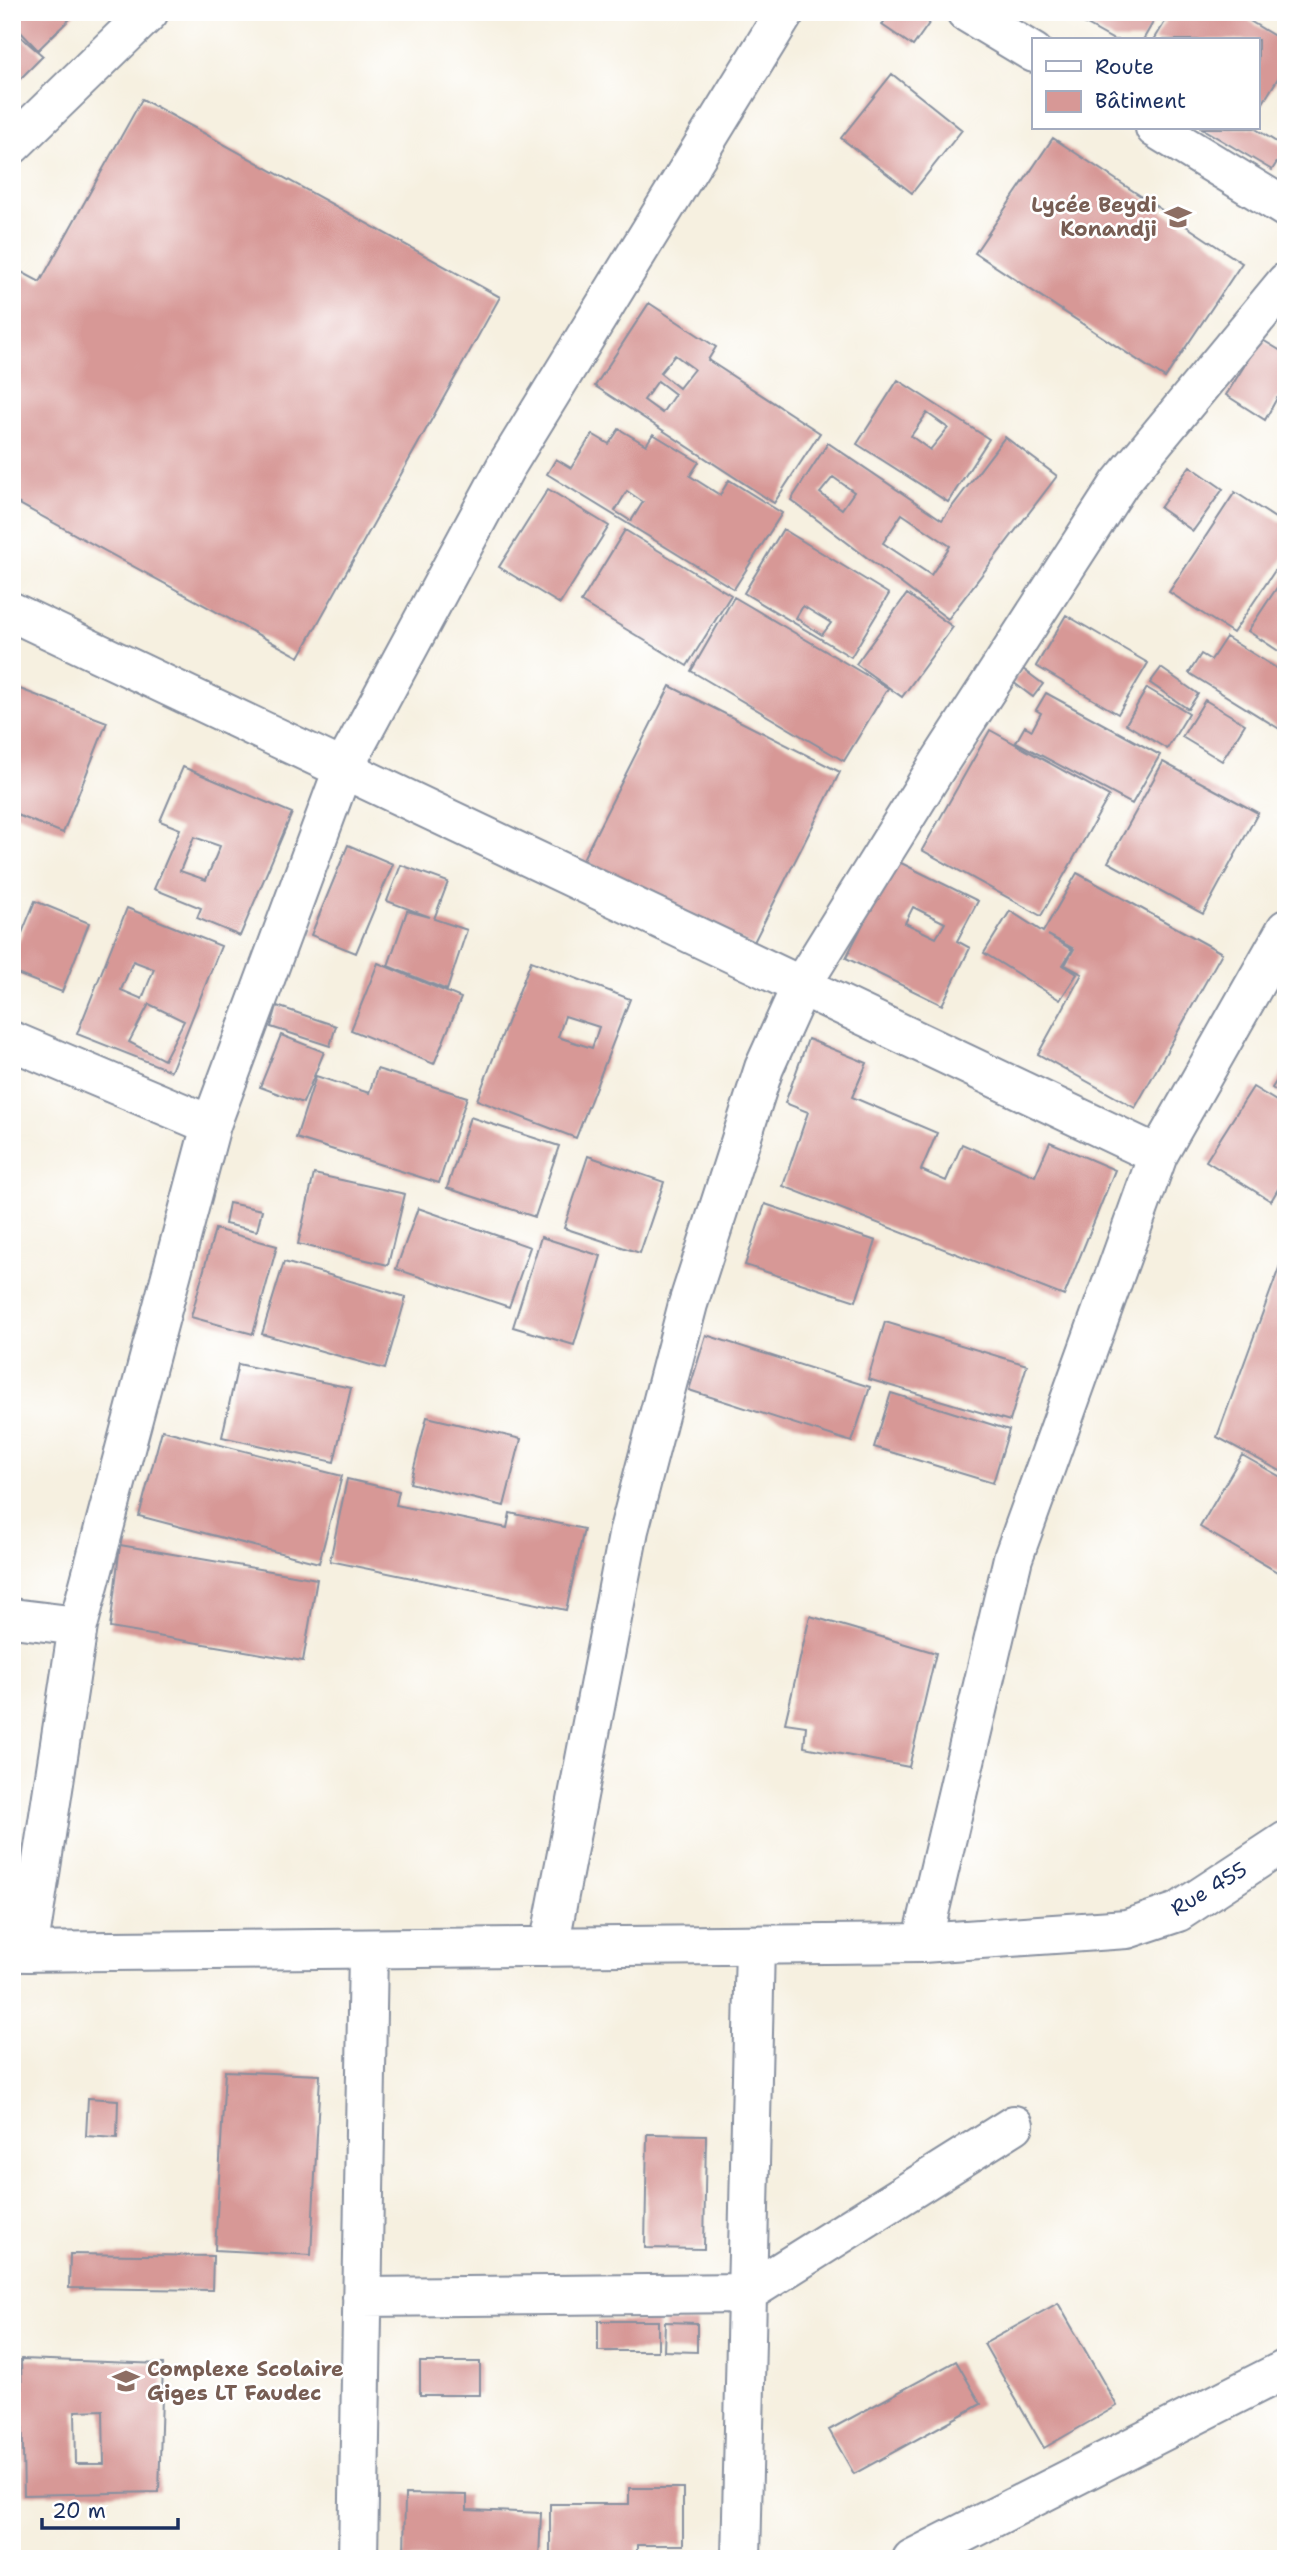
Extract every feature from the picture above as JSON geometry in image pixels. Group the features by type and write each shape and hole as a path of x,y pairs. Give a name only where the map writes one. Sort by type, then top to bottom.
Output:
{"street":[{"path":"12,145 149,12"},
{"path":"20,1952 78,1626 211,1125 343,769 505,468 785,12"},
{"path":"967,12 1032,52"},
{"path":"1158,130 1286,208"},
{"path":"549,1947 629,1530 688,1304 764,1068 801,986 941,760 1120,483 1286,282"},
{"path":"12,612 1158,1155"},
{"path":"922,1943 1013,1558 1158,1155 1286,929"},
{"path":"12,1041 211,1125"},
{"path":"12,1618 78,1626"},
{"name":"Rue 455","path":"20,1952 922,1943 1127,1929 1178,1912 1284,1837"},
{"path":"741,2559 755,1945"},
{"path":"358,2559 368,1948"},
{"path":"362,2297 747,2293 1014,2125"},
{"path":"912,2559 1286,2369"}],"building":[{"path":"12,12 77,12 38,50 12,23"},
{"path":"890,12 916,12 930,22 913,46 882,25"},
{"path":"1064,12 1159,12 1144,38 1110,38"},
{"path":"1171,12 1235,12 1286,43 1286,65 1260,108 1260,38 1155,38"},
{"path":"12,29 43,56 12,87"},
{"path":"892,74 962,130 912,193 841,138"},
{"path":"142,99 500,297 299,657 12,500 12,267 40,282"},
{"path":"1204,130 1257,130 1286,148 1272,170"},
{"path":"1053,138 1242,263 1165,378 975,253"},
{"path":"649,303 716,347 708,360 820,433 774,503 595,386","holes":["675,355 694,369 679,388 660,373","658,381 675,394 662,413 644,400"]},
{"path":"1261,339 1286,354 1286,402 1277,398 1265,420 1226,395"},
{"path":"898,380 989,439 948,502 857,444","holes":["927,413 948,428 930,450 911,436"]},
{"path":"619,429 646,445 653,434 699,462 690,476 720,495 729,480 782,513 734,589 547,474 556,459 571,468 592,434 609,444","holes":["627,491 643,502 631,521 615,511"]},
{"path":"1005,437 1057,476 948,619 791,500 828,443 942,520","holes":["833,477 854,492 842,509 820,493","902,514 950,546 931,575 883,543"]},
{"path":"1190,466 1223,489 1193,531 1160,508"},
{"path":"548,489 609,526 560,604 499,567"},
{"path":"1235,492 1286,525 1286,554 1233,633 1169,592"},
{"path":"783,529 889,594 851,657 744,593","holes":["803,606 831,623 822,635 796,618"]},
{"path":"625,530 731,595 687,666 581,602"},
{"path":"1286,574 1286,591 1283,595 1286,596 1286,656 1248,631"},
{"path":"907,594 953,627 902,697 856,664"},
{"path":"734,597 888,688 844,761 691,671"},
{"path":"1066,615 1148,663 1118,714 1036,666"},
{"path":"1226,637 1286,674 1286,733 1189,673 1201,654 1211,660"},
{"path":"1161,668 1198,694 1188,709 1150,683"},
{"path":"1023,669 1043,684 1033,697 1013,682"},
{"path":"12,686 107,722 63,833 12,813"},
{"path":"670,686 840,772 752,946 582,861"},
{"path":"1147,688 1189,713 1167,749 1126,724"},
{"path":"1046,693 1160,755 1132,804 1016,742 1025,726 1032,730 1041,713 1036,710"},
{"path":"1205,700 1245,724 1222,761 1182,737"},
{"path":"990,730 1109,796 1041,916 922,850"},
{"path":"1163,762 1258,813 1203,914 1108,862"},
{"path":"183,767 292,813 240,936 197,918 201,908 154,889 180,829 160,821","holes":["194,837 220,846 206,880 180,871"]},
{"path":"348,845 393,864 356,953 311,935"},
{"path":"895,860 978,901 957,941 970,948 942,1005 846,958","holes":["913,907 945,923 936,938 905,923"]},
{"path":"401,865 448,882 434,919 467,930 447,990 388,966 407,911 430,917 387,901"},
{"path":"1077,873 1222,953 1135,1108 1038,1054 1082,974 1065,965 1074,949 1048,935 1072,950 1063,965 1077,974 1060,1000 984,953 1010,911 1043,932"},
{"path":"35,901 89,923 62,992 12,972 12,958"},
{"path":"127,908 221,946 171,1071 77,1034","holes":["133,961 154,969 142,999 121,990","149,1004 184,1021 164,1060 129,1042"]},
{"path":"531,961 630,999 576,1138 477,1100","holes":["565,1016 599,1027 592,1048 558,1037"]},
{"path":"378,963 461,998 434,1064 351,1030"},
{"path":"277,1006 336,1026 330,1046 271,1027"},
{"path":"281,1035 324,1052 303,1103 260,1087"},
{"path":"808,1039 867,1063 852,1097 937,1133 921,1170 946,1181 962,1144 1035,1176 1050,1142 1115,1170 1064,1296 783,1186 808,1112 785,1103"},
{"path":"1286,1066 1286,1098 1272,1088"},
{"path":"377,1069 467,1097 439,1183 296,1138 316,1076 369,1093"},
{"path":"1253,1087 1286,1107 1286,1180 1284,1179 1271,1201 1206,1161"},
{"path":"470,1117 559,1146 535,1217 447,1188"},
{"path":"588,1156 664,1182 640,1253 564,1228"},
{"path":"314,1174 405,1194 388,1265 298,1244"},
{"path":"229,1203 262,1210 257,1231 225,1224"},
{"path":"765,1204 876,1241 856,1301 745,1265"},
{"path":"418,1208 530,1247 509,1307 396,1269"},
{"path":"215,1229 277,1246 253,1334 191,1317"},
{"path":"541,1237 601,1256 574,1345 513,1327"},
{"path":"1286,1249 1286,1474 1217,1437"},
{"path":"284,1262 406,1297 385,1369 262,1334"},
{"path":"885,1322 1027,1365 1010,1421 868,1379"},
{"path":"706,1335 870,1387 852,1442 689,1390"},
{"path":"238,1364 351,1388 334,1462 222,1437"},
{"path":"891,1393 1009,1430 993,1483 874,1447"},
{"path":"427,1417 521,1439 504,1506 410,1483"},
{"path":"162,1430 342,1476 319,1563 139,1516"},
{"path":"1242,1455 1286,1480 1286,1577 1200,1527"},
{"path":"347,1479 399,1491 396,1505 507,1528 510,1513 584,1529 566,1610 330,1561"},
{"path":"120,1545 317,1579 303,1661 110,1628"},
{"path":"810,1616 936,1653 909,1767 804,1747 806,1726 785,1723"},
{"path":"225,2071 320,2075 311,2255 215,2250"},
{"path":"88,2098 118,2100 117,2138 86,2136"},
{"path":"647,2134 706,2135 704,2249 645,2248"},
{"path":"70,2254 213,2256 212,2290 69,2288"},
{"path":"1058,2303 1117,2406 1044,2448 984,2344"},
{"path":"598,2321 658,2321 658,2351 598,2351"},
{"path":"665,2322 697,2323 697,2352 664,2351"},
{"path":"21,2359 163,2364 159,2492 24,2495","holes":["103,2410 104,2464 76,2464 75,2411"]},
{"path":"956,2361 981,2404 854,2474 829,2430"},
{"path":"420,2362 480,2362 480,2395 420,2395"},
{"path":"629,2488 683,2488 683,2545 637,2545 637,2559 550,2559 550,2504 629,2504"},
{"path":"405,2494 467,2495 467,2510 541,2513 539,2559 404,2559"}],"place":[{"name":"Lycée Beydi Konandji","path":"1178,217"},
{"name":"Complexe Scolaire Giges LT Faudec","path":"126,2381"}]}
